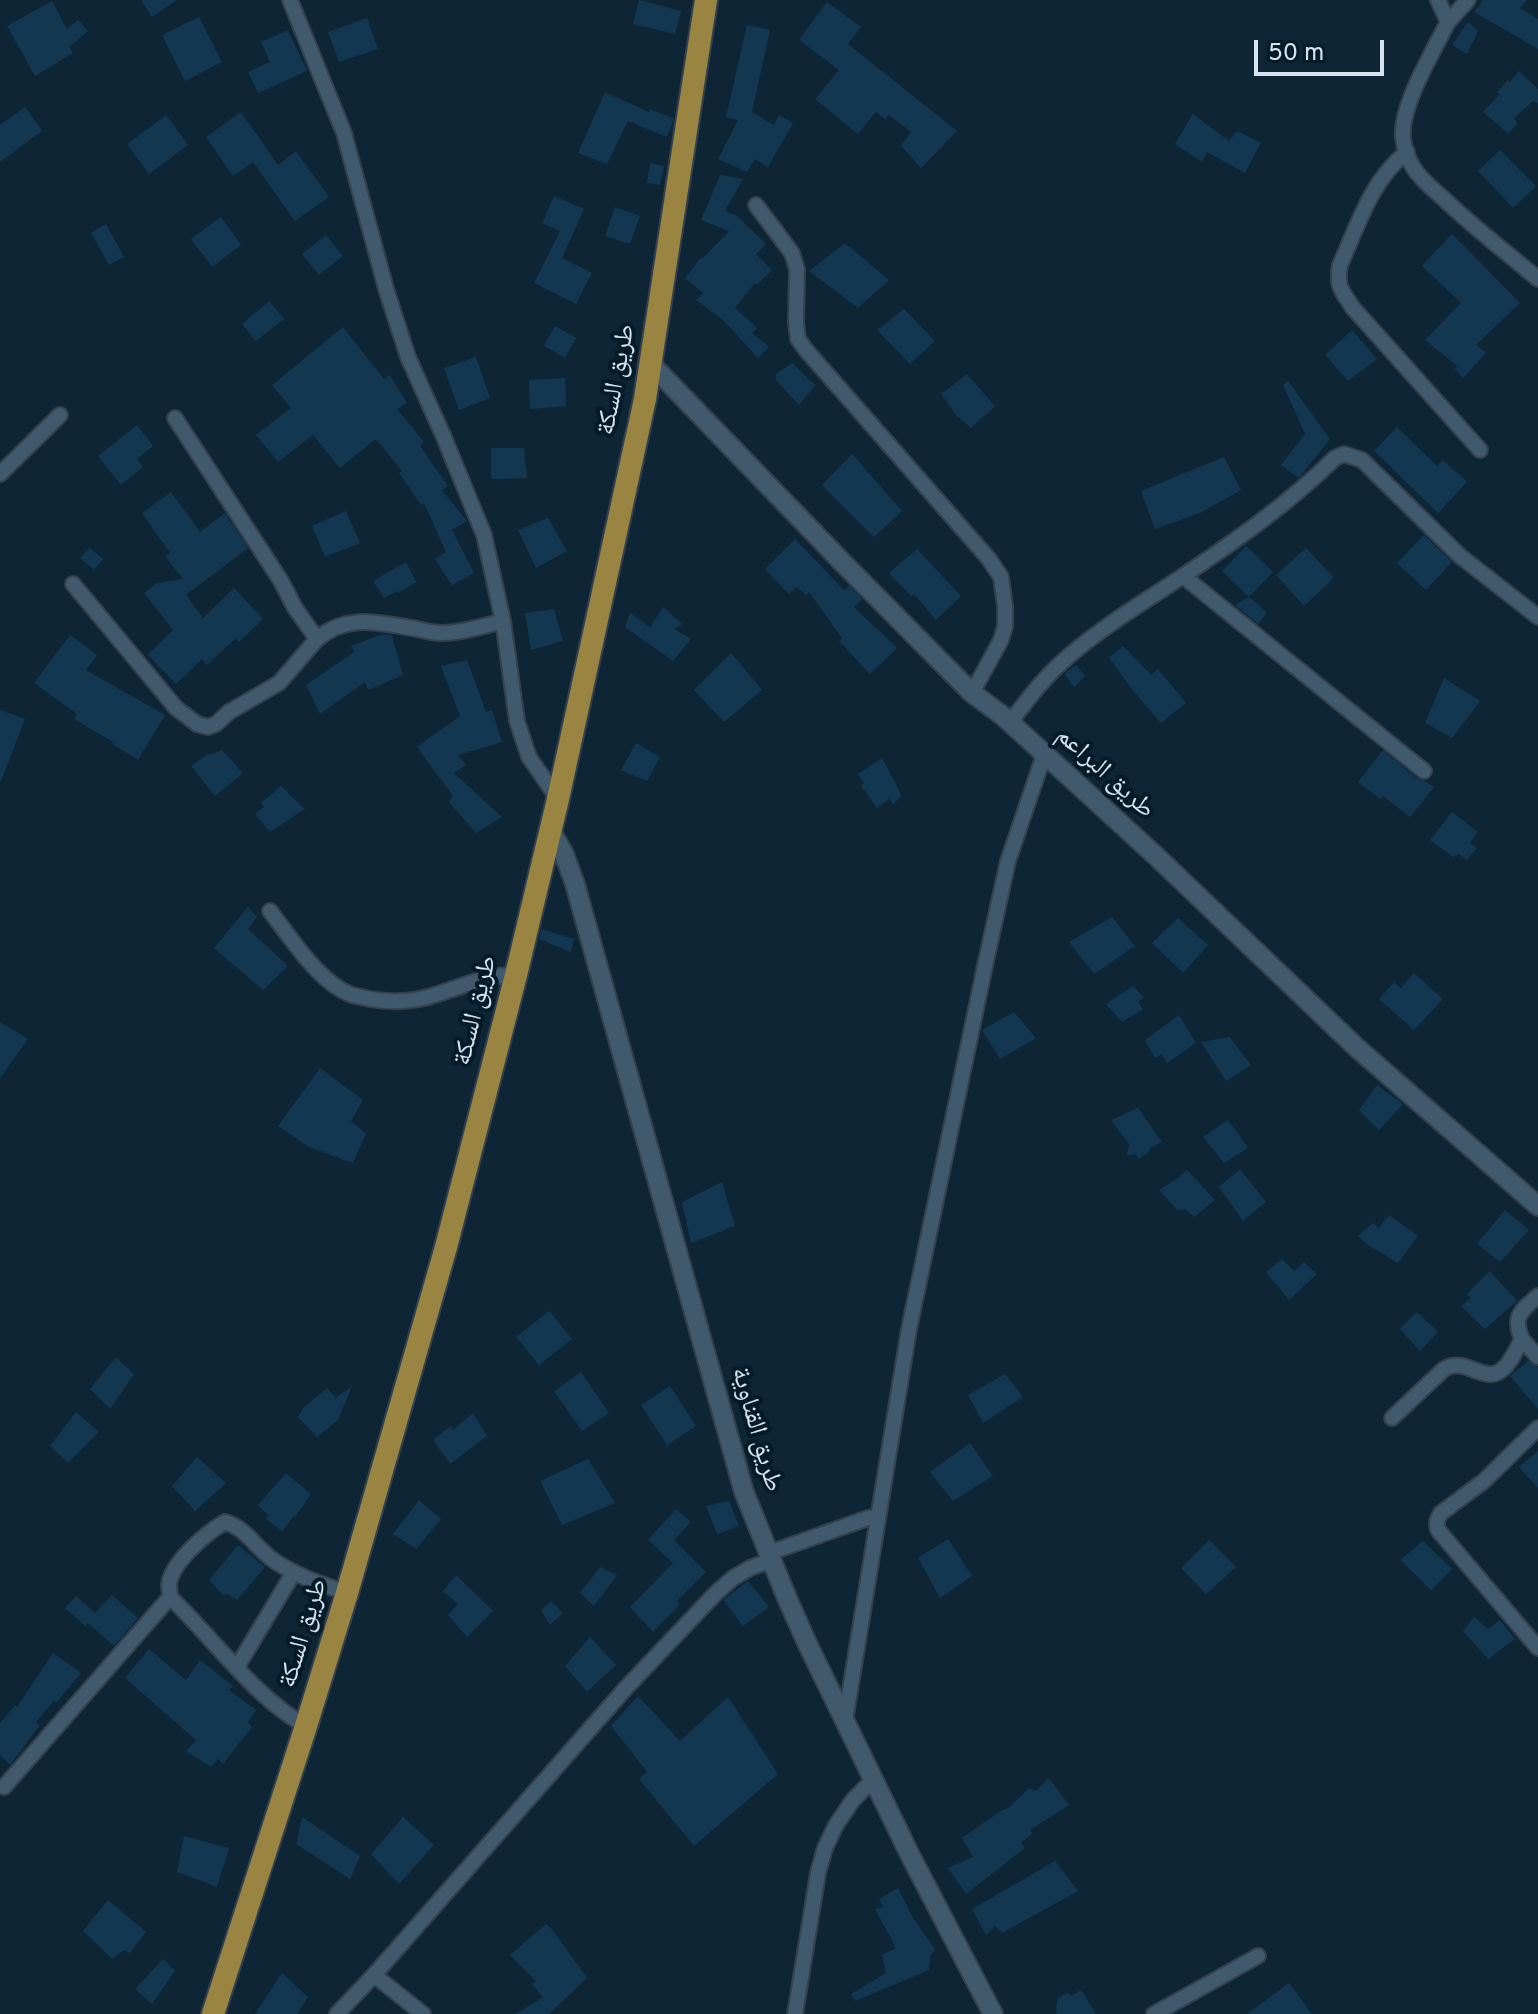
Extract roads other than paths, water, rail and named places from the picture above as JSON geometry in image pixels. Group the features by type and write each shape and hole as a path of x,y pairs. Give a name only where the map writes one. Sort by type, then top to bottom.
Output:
{"main road":[{"name":"طريق السكة","path":"213,2014 347,1593 446,1247 516,975 558,799 651,364 706,0"}],"street":[{"path":"290,0 344,133 386,289 408,357 484,535 503,621 517,721 529,757 558,799"},
{"path":"1438,0 1448,22"},
{"path":"1468,0 1448,22 1428,62 1407,112 1403,138 1413,167 1442,198 1538,279"},
{"path":"1407,152 1380,179 1340,265 1337,279 1353,308 1480,450"},
{"path":"756,205 792,253 797,270 798,339 989,559 1001,577 1005,626 1001,640 972,693"},
{"name":"طريق البراعم","path":"651,364 972,693 1003,716 1157,857 1356,1047 1538,1206"},
{"path":"0,474 60,415"},
{"path":"175,418 317,639"},
{"path":"1009,724 1070,655 1109,624 1284,504 1335,458 1344,454 1362,460 1460,556 1538,617"},
{"path":"1183,576 1424,771"},
{"path":"73,584 176,708 197,724 208,727 279,683 317,639 339,625 373,622 440,633 503,621"},
{"path":"845,1722 909,1329 1008,861 1044,755"},
{"name":"طريق القناوية","path":"550,829 564,854 575,884 744,1492 792,1610 845,1722 993,2014"},
{"path":"270,911 323,976 352,995 403,1002 433,996 480,979 516,975"},
{"path":"1538,1296 1522,1310 1517,1321 1522,1339 1538,1357"},
{"path":"1392,1418 1450,1365 1496,1374 1512,1358 1522,1339"},
{"path":"1538,1428 1484,1481 1441,1513 1436,1525 1538,1648"},
{"path":"337,2014 615,1701 733,1578 771,1556 877,1517"},
{"path":"306,1726 278,1708 237,1667 170,1597 169,1583 176,1566 198,1542 225,1522 235,1525 270,1558 294,1572 310,1581 347,1593"},
{"path":"237,1667 294,1572"},
{"path":"4,1787 170,1597"},
{"path":"795,2014 815,1886 825,1848 853,1800 873,1780"},
{"path":"1154,2014 1258,1956"},
{"path":"374,1975 423,2014"}]}
